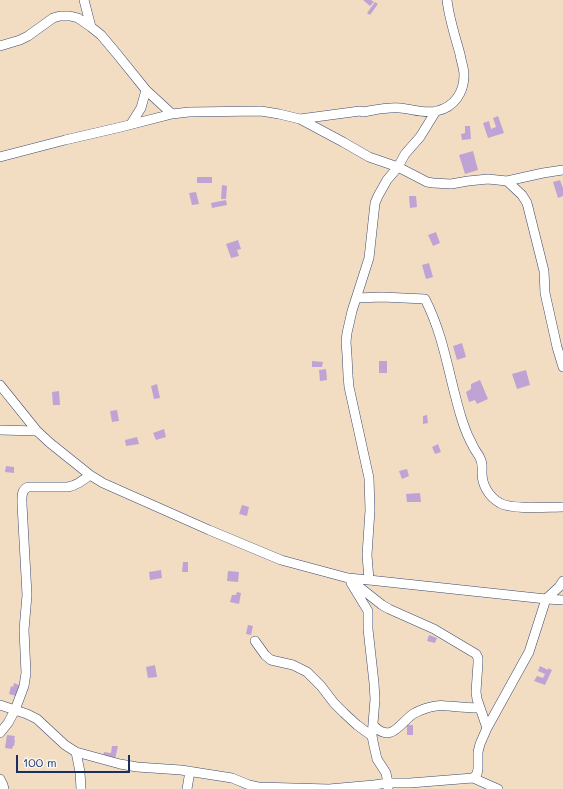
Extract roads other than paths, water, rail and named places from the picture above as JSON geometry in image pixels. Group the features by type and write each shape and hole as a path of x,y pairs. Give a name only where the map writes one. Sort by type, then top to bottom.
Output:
{"street":[{"path":"84,0 92,27"},
{"path":"300,119 385,108 402,108 436,112 452,104 457,99 461,90 464,75 463,66 449,16 447,0"},
{"path":"0,46 28,36 53,18 60,16 78,18 101,35 146,90 172,114"},
{"path":"131,124 141,108 146,90"},
{"path":"0,157 172,114 189,112 261,111 300,119 369,157 398,167 427,182 451,184 488,179 507,182 543,173 563,170"},
{"path":"369,580 366,555 370,510 369,478 349,387 346,342 347,333 352,311 369,258 372,238 373,209 375,203 382,188 398,167 405,154 420,137 436,112"},
{"path":"507,182 522,195 527,203 544,271 552,326 563,367"},
{"path":"357,298 382,296 425,299 441,338 463,422 482,463 483,480 488,492 495,500 509,507 563,507"},
{"path":"0,385 37,431 90,475 110,486 281,560 348,578 563,600"},
{"path":"0,430 37,431"},
{"path":"0,733 16,710 23,691 26,673 24,630 27,595 22,504 23,490 28,487 74,486 90,475"},
{"path":"348,578 382,605 434,628 476,654 478,658 476,692 486,728"},
{"path":"348,578 368,611 368,630 375,699 372,736 377,759 386,773 388,786"},
{"path":"473,778 477,774 478,752 486,728 530,652 546,599 559,587 563,581"},
{"path":"256,641 265,655 271,660 293,665 307,672 344,713 372,736"},
{"path":"0,705 37,719 65,745 76,752 131,766 190,771 232,778 249,785 266,788 329,789 374,785 388,786 473,778 498,789"},
{"path":"373,726 377,730 385,733 394,732 418,712 439,705 480,708"},
{"path":"76,752 80,772 81,789"},
{"path":"187,789 190,771"},
{"path":"0,779 4,789"},
{"path":"412,789 431,782"}]}
